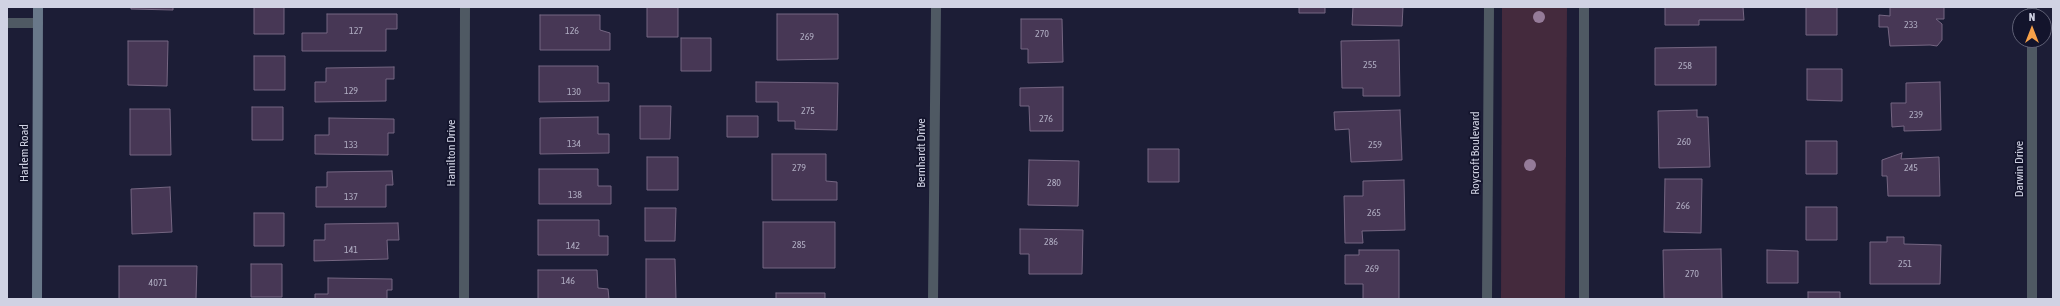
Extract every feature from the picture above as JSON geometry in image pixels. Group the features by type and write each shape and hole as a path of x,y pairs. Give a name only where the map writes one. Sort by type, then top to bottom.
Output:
{"main road":[{"name":"Harlem Road","path":"37,299 38,7"}],"street":[{"name":"Hamilton Drive","path":"464,299 465,7"},
{"name":"Bernhardt Drive","path":"933,299 936,7"},
{"name":"Roycroft Boulevard","path":"1487,299 1489,7"},
{"path":"1584,7 1584,299"},
{"path":"7,22 38,23"},
{"name":"Darwin Drive","path":"2032,48 2032,299"}],"shaded area":[{"path":"1502,7 1567,7 1565,299 1501,299"}],"building":[{"path":"131,7 173,7 173,10 131,9"},
{"path":"254,7 284,7 284,34 254,34"},
{"path":"647,7 678,7 678,37 647,37"},
{"path":"1299,7 1325,7 1325,13 1299,13"},
{"path":"1353,7 1403,7 1402,26 1352,25"},
{"path":"1665,7 1743,7 1744,20 1699,20 1699,25 1665,25"},
{"path":"1806,7 1837,7 1837,35 1806,35"},
{"path":"1890,7 1944,7 1944,19 1936,19 1942,24 1942,40 1937,46 1890,46 1888,27 1879,27 1879,15 1890,16"},
{"path":"327,14 397,14 397,29 386,29 386,51 302,51 302,33 327,33"},
{"path":"777,14 838,14 838,59 777,60"},
{"path":"540,15 600,15 600,30 610,33 610,50 540,50"},
{"path":"1021,19 1062,19 1063,62 1028,63 1028,49 1021,49"},
{"path":"681,38 711,38 711,71 681,71"},
{"path":"1399,40 1400,96 1363,96 1363,88 1342,88 1341,41"},
{"path":"128,41 168,41 167,86 128,85"},
{"path":"1716,47 1716,85 1655,85 1655,48"},
{"path":"254,56 285,56 285,90 254,90"},
{"path":"539,66 598,66 598,83 609,83 609,101 539,102"},
{"path":"394,67 394,79 386,79 386,101 315,102 315,82 326,82 326,68"},
{"path":"1807,69 1842,69 1842,101 1807,100"},
{"path":"756,82 838,83 837,130 795,129 795,121 778,121 778,102 756,102"},
{"path":"1940,82 1941,130 1904,131 1904,126 1892,127 1891,103 1906,103 1906,83"},
{"path":"1063,87 1063,131 1030,131 1029,106 1020,106 1020,88"},
{"path":"640,106 671,106 670,139 640,139"},
{"path":"252,107 283,107 283,140 252,140"},
{"path":"130,109 170,109 171,155 130,155"},
{"path":"1400,110 1402,160 1351,162 1349,129 1335,130 1334,112"},
{"path":"1697,110 1697,117 1708,117 1710,167 1659,168 1658,111"},
{"path":"727,116 758,116 758,137 727,137"},
{"path":"598,117 598,134 609,134 609,153 540,154 540,118"},
{"path":"329,118 394,119 394,133 388,133 388,155 315,154 315,135 329,135"},
{"path":"1806,141 1837,141 1837,174 1806,174"},
{"path":"1148,149 1179,149 1179,182 1148,182"},
{"path":"1902,153 1901,159 1939,157 1940,196 1888,196 1887,176 1882,176 1882,160"},
{"path":"772,154 826,154 826,181 837,182 837,200 772,200"},
{"path":"647,157 678,157 678,190 647,190"},
{"path":"1029,160 1079,161 1078,206 1028,205"},
{"path":"539,169 598,169 598,186 611,186 611,204 539,204"},
{"path":"392,171 393,185 386,185 386,207 316,207 316,187 327,187 327,172"},
{"path":"1665,179 1702,179 1701,233 1664,232"},
{"path":"1404,180 1405,230 1362,231 1363,243 1345,243 1344,196 1363,196 1363,181"},
{"path":"170,187 172,232 132,234 131,189"},
{"path":"1806,207 1837,207 1837,240 1806,240"},
{"path":"645,208 676,208 675,241 645,241"},
{"path":"254,213 284,213 284,246 254,246"},
{"path":"538,220 599,220 599,236 608,236 608,255 538,255"},
{"path":"763,222 835,222 835,268 763,268"},
{"path":"398,223 399,240 387,240 388,259 314,261 314,240 325,240 325,224"},
{"path":"1020,229 1083,230 1082,274 1029,274 1029,254 1020,254"},
{"path":"1887,237 1904,237 1904,244 1941,245 1940,284 1870,284 1870,242 1887,242"},
{"path":"1721,249 1722,299 1664,299 1663,250"},
{"path":"1359,250 1399,250 1399,299 1363,299 1363,284 1345,284 1345,255 1359,255"},
{"path":"1767,250 1798,251 1798,283 1767,283"},
{"path":"646,259 675,259 676,299 646,299"},
{"path":"251,264 282,264 282,297 251,297"},
{"path":"119,266 197,266 196,299 119,299"},
{"path":"538,270 597,270 598,288 608,289 609,299 538,299"},
{"path":"328,278 392,279 392,290 387,290 387,299 315,299 315,294 328,294"},
{"path":"1808,292 1840,292 1840,299 1808,299"},
{"path":"776,293 825,293 825,299 776,299"}]}
